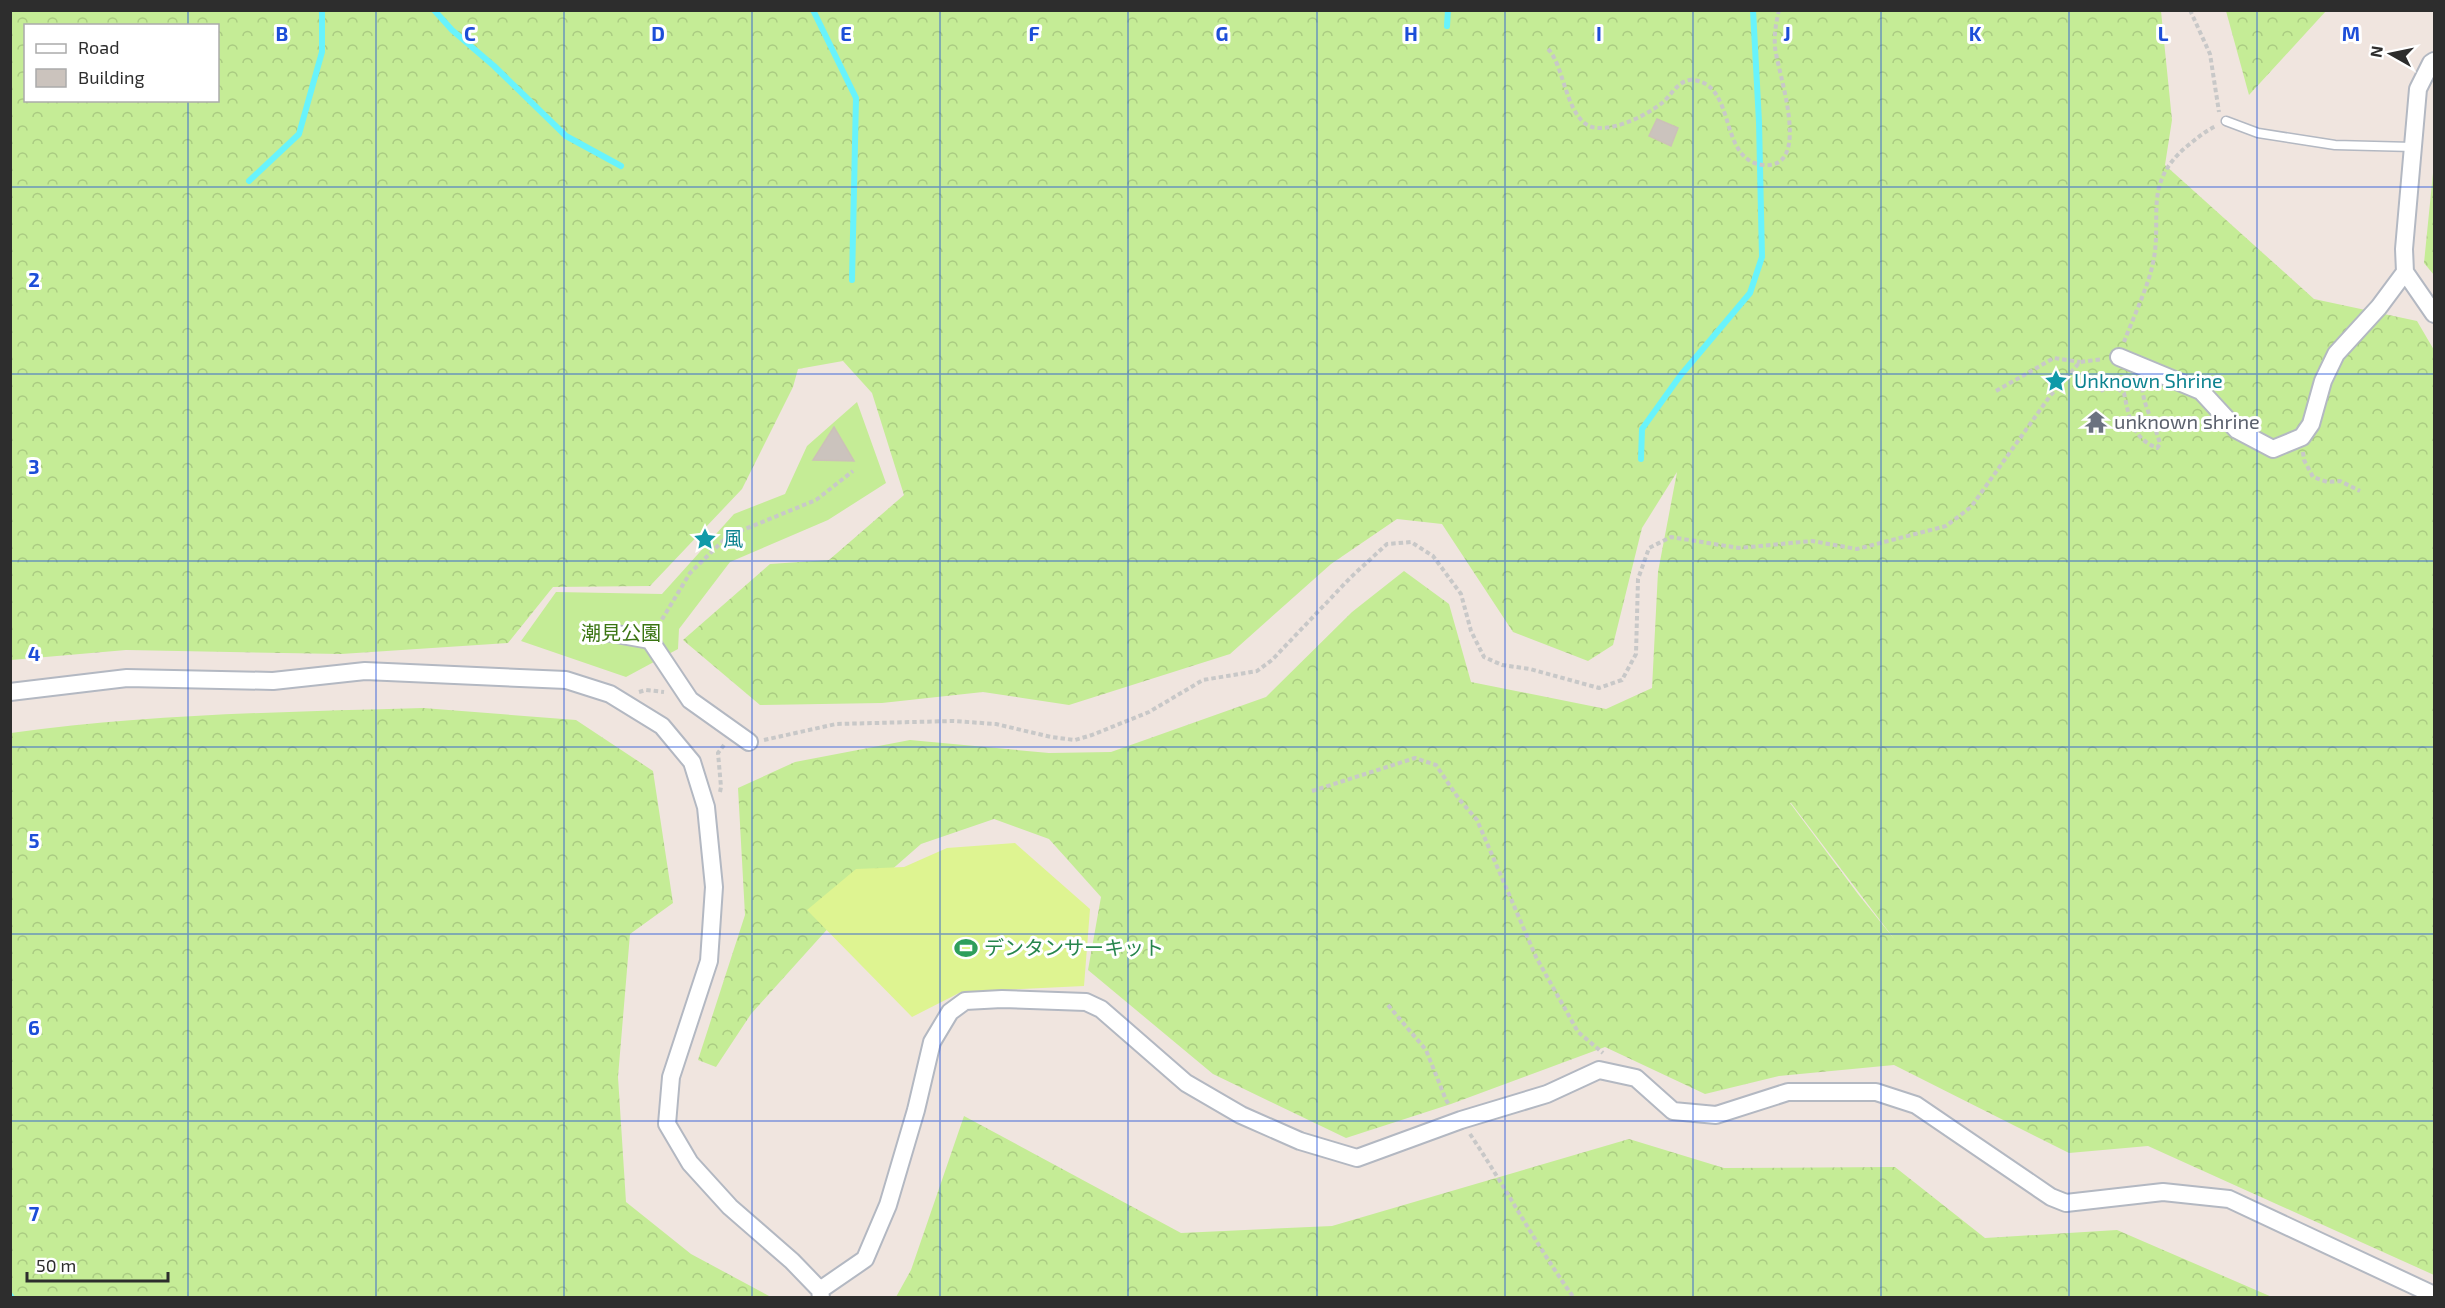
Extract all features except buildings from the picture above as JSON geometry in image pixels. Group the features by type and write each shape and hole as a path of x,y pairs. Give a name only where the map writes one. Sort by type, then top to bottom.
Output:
{"street":[{"path":"2434,61 2418,89 2404,249 2405,272 2434,314"},
{"path":"2119,357 2201,391 2237,430 2273,449 2302,437 2311,424 2323,381 2336,354 2379,307 2405,272"},
{"path":"605,632 650,640 690,700 749,742"},
{"path":"10,692 127,678 273,681 365,671 566,680 610,694 662,726 692,762 706,807 714,887 709,962 671,1077 667,1124 690,1163 730,1207 792,1261 820,1294 865,1259 888,1205 932,1042 950,1012 965,1001 1002,999 1086,1002 1101,1010 1186,1083 1241,1115 1300,1141 1357,1158 1461,1120 1547,1094 1599,1070 1636,1078 1673,1112 1716,1115 1788,1092 1876,1092 1916,1105 2051,1197 2066,1203 2163,1192 2229,1199 2434,1294"}],"lane":[{"path":"2226,121 2258,133 2335,145 2413,147"}],"path":[{"path":"1548,49 1556,57 1570,102 1582,121 1593,128 1609,129 1642,114 1661,104 1682,82 1691,79 1703,82 1717,93 1739,151 1752,164 1768,165 1778,163 1789,150 1785,87 1775,49 1774,28 1779,10"},
{"path":"1996,391 2054,358 2080,362 2119,357 2153,263 2160,179 2175,157 2207,130 2226,121 2218,112 2210,54 2190,10"},
{"path":"706,807 717,801 722,787 718,753 725,744 779,738 836,724 866,722 953,721 996,724 1051,737 1075,740 1092,735 1149,712 1203,680 1257,671 1272,660 1350,577 1387,544 1411,542 1433,556 1461,594 1471,632 1484,657 1502,665 1530,669 1599,688 1622,680 1636,654 1638,579 1649,548 1671,537 1739,548 1812,541 1857,549 1946,526 1971,507 2050,396 2080,362"},
{"path":"2103,392 2099,383 2109,383 2124,393 2132,429 2149,445 2157,448 2160,444 2155,422 2143,401 2142,386 2148,368"},
{"path":"2302,437 2304,460 2313,477 2327,483 2340,481 2360,491"},
{"path":"650,640 690,573 728,536 816,500 853,471"},
{"path":"620,700 646,690 656,690 690,700"},
{"path":"1312,791 1415,758 1436,765 1459,799 1477,820 1536,957 1578,1032 1610,1059 1620,1075"},
{"path":"1388,1005 1426,1050 1446,1100 1498,1176 1548,1261 1574,1298"}],"green space":[{"path":"2326,10 2249,95 2226,11"},
{"path":"11,11 2161,11 2172,120 2165,165 2314,299 2417,321 2434,350 2434,1275 2148,1146 2069,1153 1894,1065 1779,1076 1705,1094 1605,1047 1451,1104 1346,1138 1213,1074 1088,970 1101,897 1049,839 994,819 921,844 841,914 751,1014 716,1067 698,1060 745,915 738,788 795,762 910,740 1049,753 1111,752 1266,697 1352,612 1404,571 1449,604 1471,682 1606,709 1652,688 1658,572 1677,472 1642,528 1613,645 1588,661 1513,632 1442,524 1397,519 1331,564 1230,654 1069,705 983,692 882,703 760,705 683,640 770,564 829,560 904,495 872,393 843,361 798,369 793,387 742,489 650,586 553,587 508,643 341,654 126,650 11,660","holes":["1791,803 1895,940 1858,894"]},
{"path":"2434,163 2434,275 2424,263"},
{"name":"潮見公園","path":"857,402 886,483 828,520 730,562 679,629 678,649 626,677 521,641 556,592 662,594 734,514 785,494 807,446"},
{"path":"423,708 576,720 653,771 673,903 630,934 618,1077 626,1202 691,1254 771,1297 11,1297 11,733 165,718"},
{"name":"デンタンサーキット","path":"1015,843 1090,909 1084,986 961,992 912,1017 807,910 856,869 904,867 947,848"},
{"path":"964,1116 1181,1233 1332,1226 1629,1139 1724,1168 1895,1167 1985,1238 2117,1230 2272,1297 896,1297 911,1270"}],"waterway":[{"path":"249,181 299,134 322,52 322,10"},
{"path":"434,10 452,30 494,66 566,136 621,166"},
{"path":"813,10 856,98 852,280"},
{"path":"1447,26 1448,10"},
{"path":"1641,459 1642,429 1680,376 1750,293 1762,257 1759,122 1753,10"}],"place":[{"name":"Unknown Shrine","path":"2056,381"},
{"name":"unknown shrine","path":"2096,422"},
{"name":"風","path":"705,539"},
{"name":"デンタンサーキット","path":"966,948"}]}
